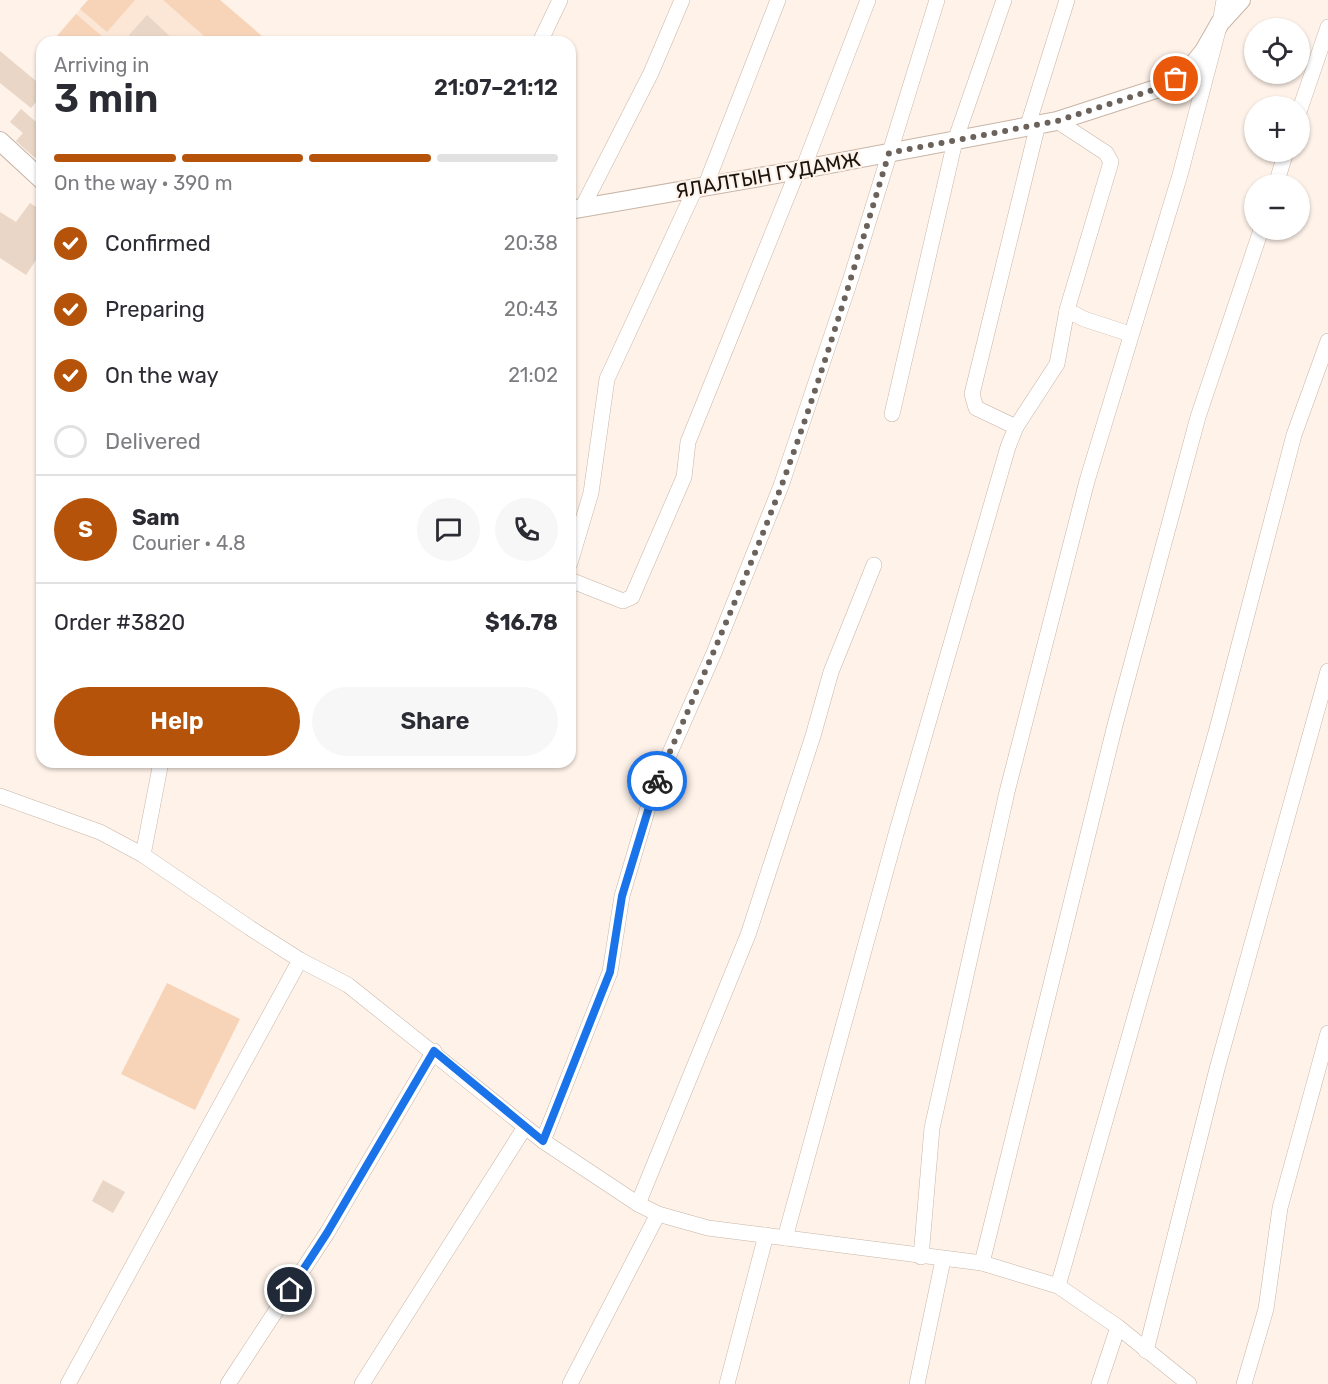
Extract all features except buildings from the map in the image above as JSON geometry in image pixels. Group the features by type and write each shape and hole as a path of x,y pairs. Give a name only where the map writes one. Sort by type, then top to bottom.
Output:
{"street":[{"path":"543,36 560,0"},
{"path":"576,209 651,73 682,0"},
{"path":"576,543 591,493 607,379 700,188 778,0"},
{"path":"576,582 623,601 632,597 684,477 688,442 868,0"},
{"path":"543,1141 610,972 622,896 653,791 714,653 781,486 851,278 938,0"},
{"path":"892,414 955,141 1005,0"},
{"path":"1016,427 976,408 972,393 1033,124 1067,0"},
{"path":"921,1257 932,1128 1005,804 1087,481 1180,175 1224,0"},
{"name":"ЯЛАЛТЫН ГУДАМЖ","path":"576,209 1057,121 1165,86 1187,72 1204,51 1220,23 1241,0"},
{"path":"1304,96 1328,27"},
{"path":"785,1238 893,846 1016,427 1057,364 1067,310 1111,162 1106,153 1057,121"},
{"path":"0,141 36,174"},
{"path":"982,1263 1115,725 1198,417 1258,240"},
{"path":"1067,310 1084,319 1130,334"},
{"path":"1058,1286 1217,729 1294,435 1328,341"},
{"path":"638,1204 748,935 813,736 831,672 874,565"},
{"path":"1146,1351 1217,1069 1328,671"},
{"path":"143,855 160,768"},
{"path":"0,796 100,832 143,855 300,960 348,985 434,1051 543,1141 638,1204 658,1214 708,1228 943,1260 982,1263 1058,1286 1119,1327 1146,1351 1190,1384"},
{"path":"68,1384 300,960"},
{"path":"1244,1384 1266,1310 1280,1208 1328,1033"},
{"path":"228,1384 327,1233 434,1051"},
{"path":"362,1384 525,1127"},
{"path":"570,1384 658,1214"},
{"path":"727,1384 766,1235"},
{"path":"917,1384 943,1260"},
{"path":"1099,1384 1119,1327"}],"shaded area":[{"path":"88,0 220,0 261,36 57,36"},
{"path":"88,0 135,0 107,32 80,9"},
{"path":"163,0 220,0 262,36 204,36"},
{"path":"76,14 102,36 57,36"},
{"path":"167,983 240,1019 195,1110 121,1074"}],"way so far":[{"path":"657,781 714,653 781,486 851,278 889,153 1057,121 1165,86 1176,79"}],"route":[{"path":"290,1290 327,1233 434,1051 543,1141 610,972 622,896 657,781"}]}
